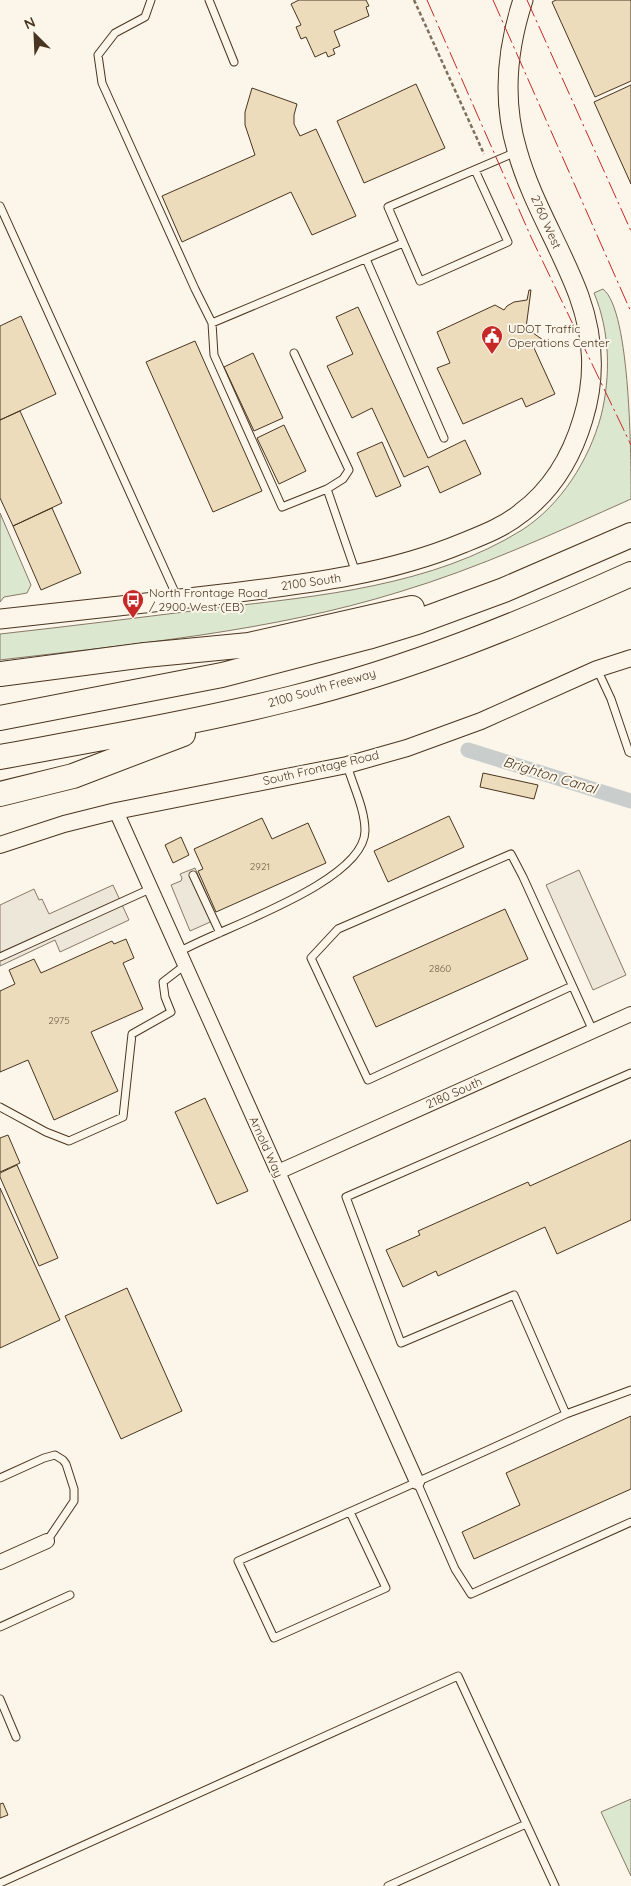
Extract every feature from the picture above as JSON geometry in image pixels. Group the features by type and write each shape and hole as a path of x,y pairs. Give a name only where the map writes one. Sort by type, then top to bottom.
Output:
{"highway":[{"path":"0,674 155,654 249,645 414,608 540,568 631,534"},
{"path":"0,718 222,675 368,637 504,590 631,534"},
{"name":"2100 South Freeway","path":"0,757 198,719 294,698 483,637 536,617 631,574"},
{"path":"0,794 73,776 166,740 294,698"}],"main road":[{"name":"2760 West","path":"524,0 511,47 508,76 509,117 517,152 579,296 590,333 592,368 589,400 576,443"},
{"name":"2100 South","path":"0,619 178,599 368,574 442,552 491,532 520,514 542,495 558,474 576,443"}],"street":[{"name":"South Frontage Road","path":"0,845 64,824 116,811 347,765 407,748 482,721 597,669 631,658"},
{"name":"Arnold Way","path":"116,811 417,1482"},
{"name":"2180 South","path":"278,1172 631,1014"},
{"path":"0,1561 47,1541"}],"lane":[{"path":"151,0 145,17 115,33 98,55 102,83 212,323 214,356 282,507 327,489 342,480 349,470 294,353"},
{"path":"210,0 234,62"},
{"path":"475,170 508,242 420,281 388,207 517,152"},
{"path":"0,206 178,599"},
{"path":"212,323 403,243"},
{"path":"366,259 444,438"},
{"path":"327,489 356,575"},
{"path":"597,669 611,699 629,752 631,753"},
{"path":"179,952 196,941 244,924 331,878 349,861 360,846 365,832 362,812 347,765"},
{"path":"572,986 368,1080 312,958 338,929 510,854 523,877 593,1031"},
{"path":"193,875 220,933"},
{"path":"0,957 150,889"},
{"path":"0,1107 46,1132 69,1141 123,1118 132,1034 170,1012 163,982 185,966"},
{"path":"566,1414 514,1295 401,1343 346,1197 631,1073"},
{"path":"350,1512 386,1588 274,1638 238,1561 566,1414 631,1390"},
{"path":"0,1478 55,1455 66,1464 74,1489 74,1501 47,1541"},
{"path":"417,1482 455,1569 472,1594 631,1522"},
{"path":"0,1627 70,1595"},
{"path":"0,1882 458,1676 555,1886"},
{"path":"0,1699 16,1737"},
{"path":"388,1886 526,1824"}],"path":[{"path":"414,0 484,154"}],"green space":[{"path":"603,289 612,303 619,326 624,355 630,422 631,499 458,572 429,583 350,606 251,627 201,635 0,660 0,634 295,599 374,586 451,564 487,549 522,530 536,520 561,495 581,465 596,433 604,401 607,354 603,323 594,293"},
{"path":"0,513 31,585 27,593 4,597 0,602"},
{"path":"631,1799 631,1876 601,1812"}],"shaded area":[{"path":"195,868 217,919 190,931 171,885 181,881 180,874"},
{"path":"579,870 626,975 593,990 546,885"},
{"path":"113,885 129,920 60,952 55,940 0,966 0,905 34,889 39,900 42,899 49,914"}],"building":[{"path":"299,0 366,0 369,6 366,7 369,16 334,31 340,46 333,49 335,54 328,57 326,52 315,57 306,37 301,39 296,27 301,25 291,4"},
{"path":"556,0 631,0 631,81 595,97 552,2"},
{"path":"416,84 445,148 364,183 337,121"},
{"path":"631,85 631,184 594,102"},
{"path":"252,88 297,104 294,124 300,136 316,129 356,216 312,235 291,192 182,242 162,196 255,155 245,125 245,112"},
{"name":"UDOT Traffic Operations Center","path":"529,290 531,290 526,328 543,340 534,348 555,394 526,407 522,398 463,424 437,368 450,363 437,332 495,305 504,310 514,302 527,300"},
{"path":"358,307 428,458 465,440 481,474 440,493 428,466 404,477 372,408 352,418 327,366 353,354 336,317"},
{"path":"21,316 56,394 0,420 0,326"},
{"path":"195,341 262,491 213,512 146,362"},
{"path":"253,353 283,418 254,431 224,367"},
{"path":"20,411 62,503 13,526 0,498 0,420"},
{"path":"284,425 306,471 279,484 257,438"},
{"path":"382,442 401,486 376,497 357,453"},
{"path":"52,508 81,573 41,590 13,526"},
{"path":"483,773 538,785 534,799 480,787"},
{"path":"449,816 464,847 388,882 374,851"},
{"path":"262,818 272,839 308,823 326,863 216,912 198,871 203,869 194,849"},
{"path":"181,837 189,855 173,863 165,845"},
{"path":"505,909 528,959 376,1027 353,977"},
{"path":"126,939 134,958 123,963 143,1009 91,1032 118,1091 54,1120 28,1060 0,1072 0,991 15,984 9,970 34,959 41,973 112,941 114,944"},
{"path":"205,1098 248,1191 217,1204 175,1112"},
{"path":"8,1135 20,1163 0,1172 0,1138"},
{"path":"631,1140 631,1220 557,1254 545,1227 438,1276 436,1271 403,1287 386,1250 420,1235 418,1231 528,1182 530,1186"},
{"path":"17,1165 58,1258 39,1266 0,1177 0,1173"},
{"path":"0,1188 60,1320 0,1348"},
{"path":"127,1288 182,1411 121,1439 65,1316"},
{"path":"631,1416 631,1489 474,1559 462,1532 520,1505 506,1473"},
{"path":"3,1803 8,1815 0,1818 0,1804"}],"waterway":[{"name":"Brighton Canal","path":"468,750 631,801"}],"power":[{"path":"427,0 531,237 631,445"},
{"path":"493,0 631,312"},
{"path":"527,0 631,231"}],"place":[{"name":"UDOT Traffic Operations Center","path":"492,355"},
{"name":"North Frontage Road / 2900 West (EB)","path":"133,619"}]}
